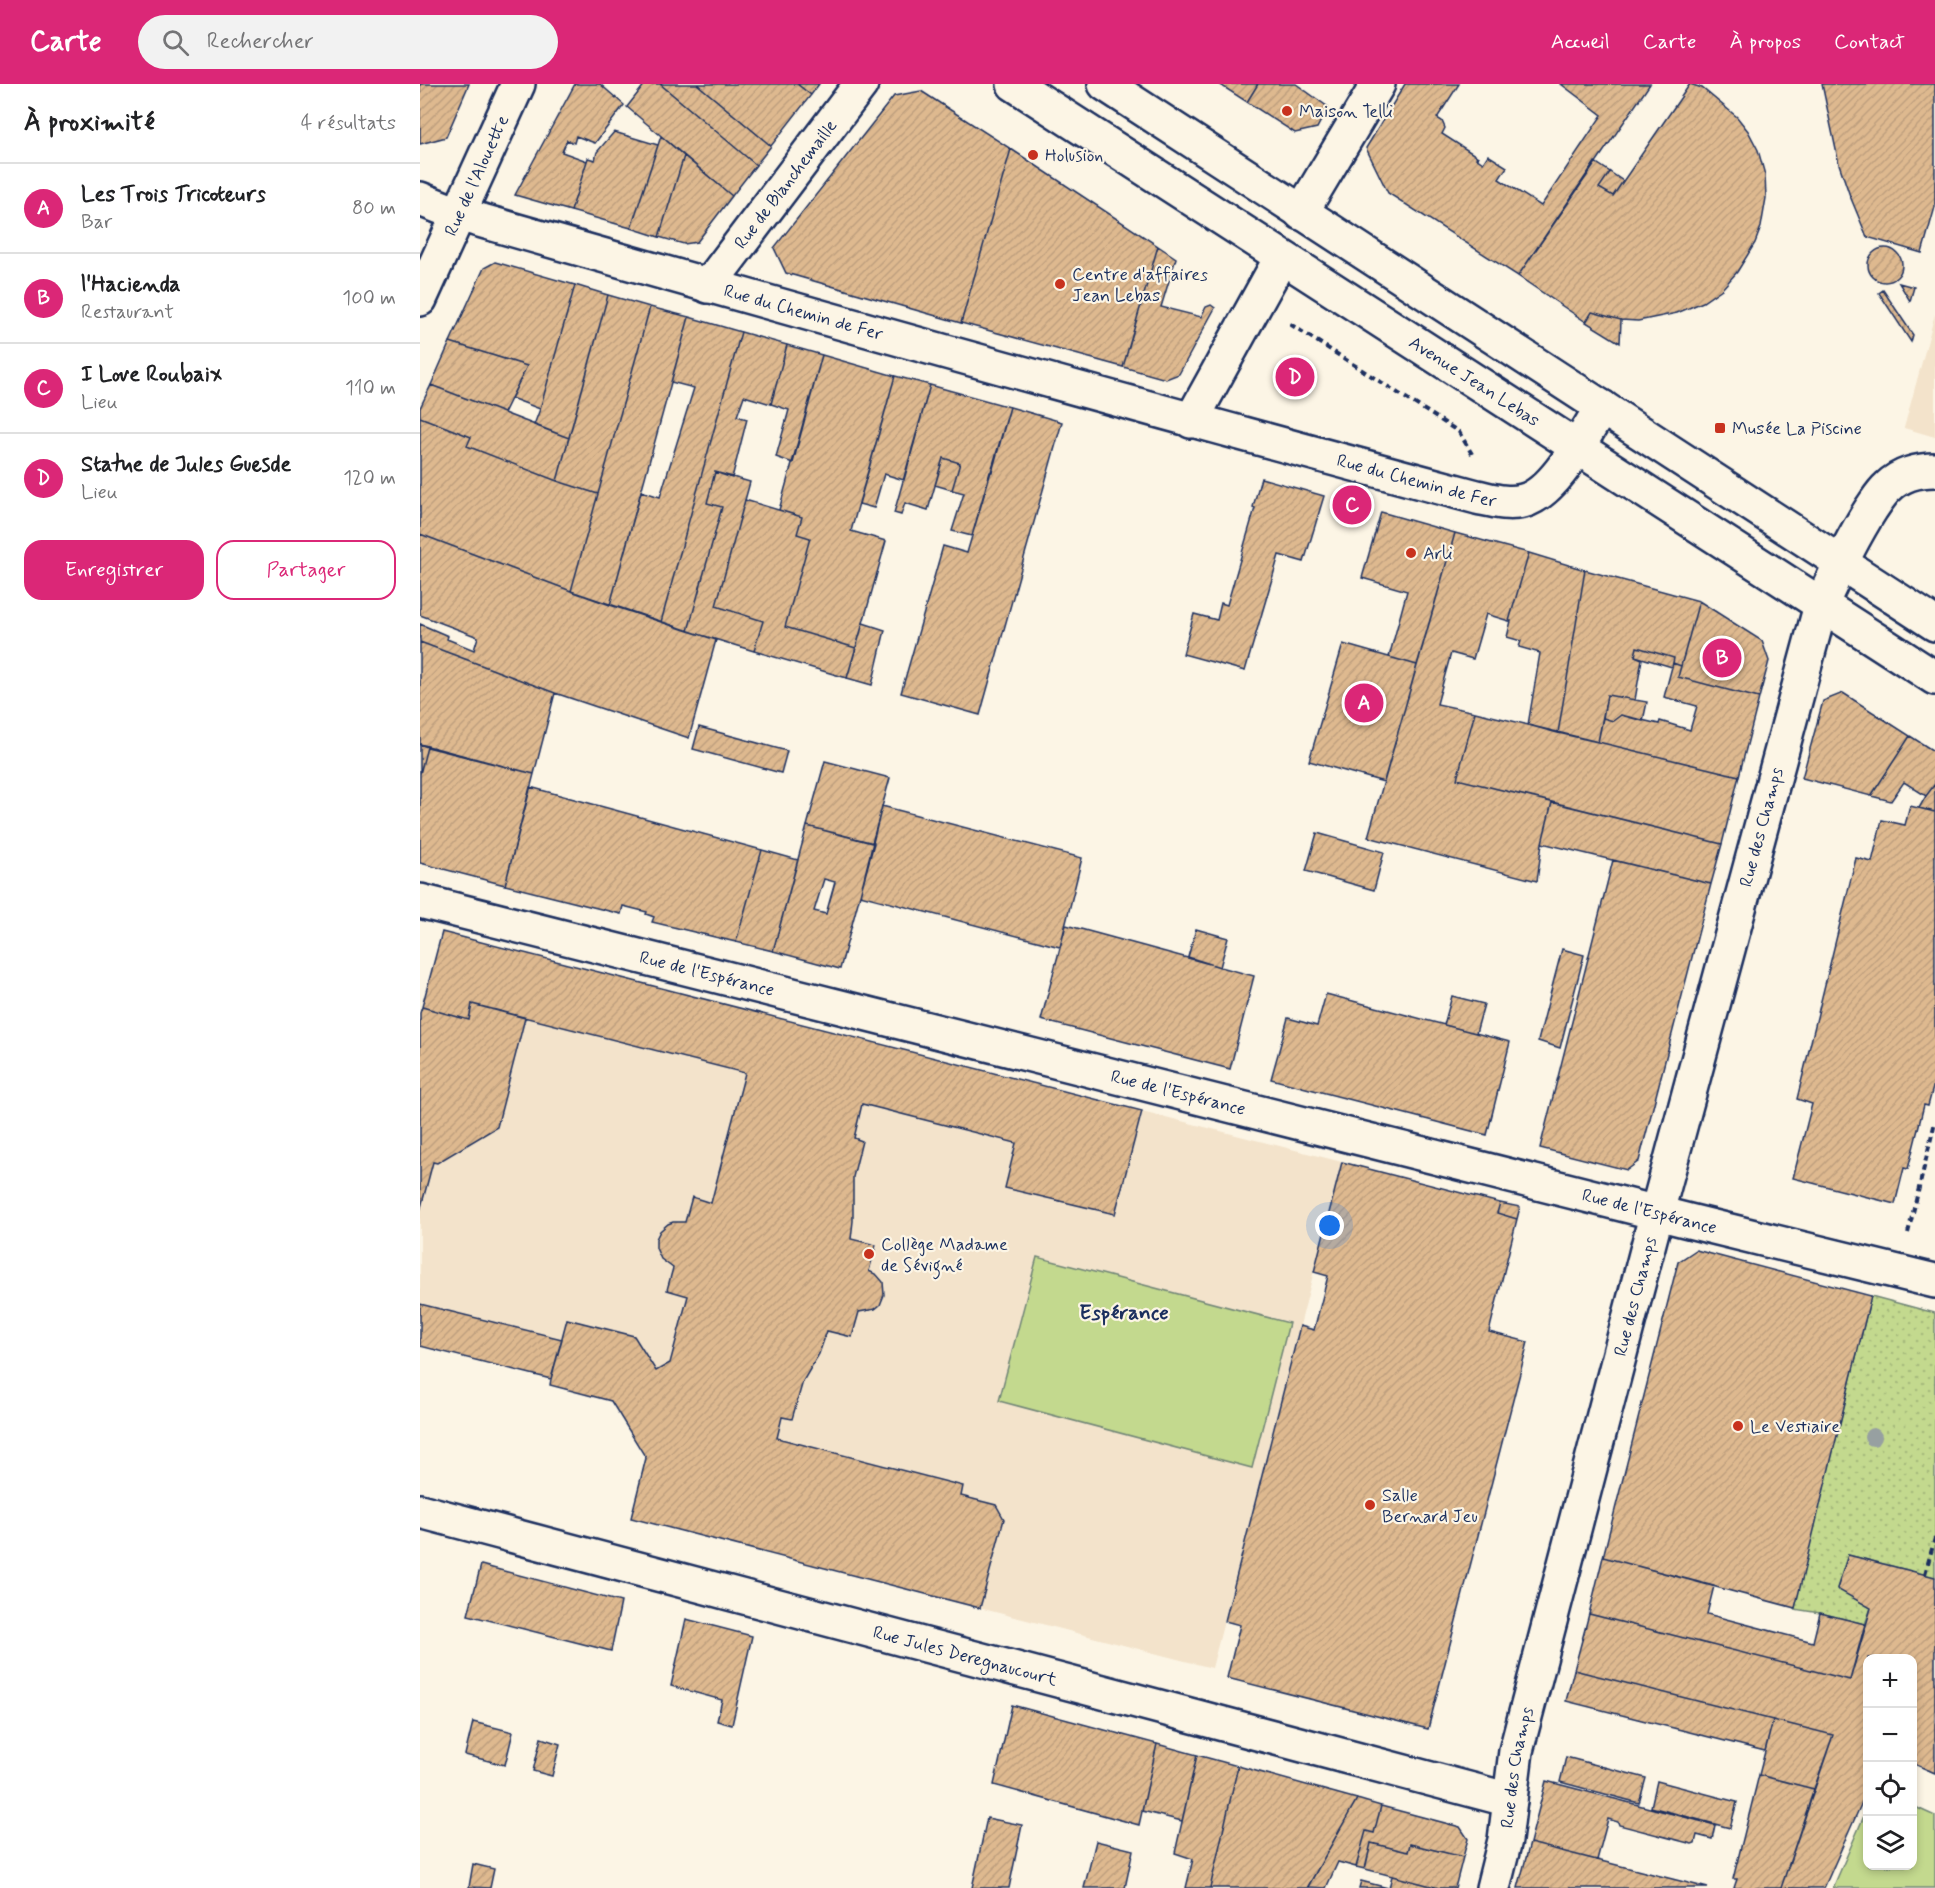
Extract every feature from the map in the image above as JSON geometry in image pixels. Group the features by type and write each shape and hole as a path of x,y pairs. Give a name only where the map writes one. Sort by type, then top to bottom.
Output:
{"street":[{"name":"Rue de l'Alouette","path":"420,299 518,84"},
{"name":"Rue de Blanchemaille","path":"708,286 861,84"},
{"name":"Avenue Jean Lebas","path":"1014,84 1935,678"},
{"path":"1105,84 1935,624"},
{"path":"1301,213 1378,84"},
{"name":"Rue du Chemin de Fer","path":"420,199 458,214 708,286 1191,421 1503,503 1522,501 1538,495 1557,476 1602,407"},
{"path":"1191,421 1281,258"},
{"name":"Rue des Champs","path":"1492,1888 1505,1840 1516,1750 1657,1212 1821,605 1862,523 1888,486 1904,476 1921,470 1935,470"},
{"name":"Rue de l'Espérance","path":"420,901 1935,1281"},
{"name":"Rue Jules Deregnaucourt","path":"420,1511 1510,1800"}],"path":[{"path":"1257,302 1459,432 1476,460 1477,497"},
{"path":"1897,1272 1935,1122"},
{"path":"1926,1574 1935,1538"}],"shaded area":[{"path":"1935,314 1935,437 1904,428"},
{"name":"Collège Madame de Sévigné","path":"442,932 1342,1162 1212,1668 631,1518 646,1458 611,1401 550,1385 551,1379 420,1346 420,1014"}],"green space":[{"path":"1037,1257 1289,1323 1252,1468 999,1401"},
{"path":"1871,1296 1935,1313 1935,1577 1848,1555 1837,1588 1871,1608 1865,1624 1794,1609"},
{"path":"1917,1808 1935,1816 1935,1888 1833,1888 1863,1818 1863,1870 1917,1870"}],"building":[{"path":"420,84 469,84 446,137 420,144"},
{"path":"575,84 600,84 624,105 595,143 576,136 574,143 567,140 562,152 587,161 571,211 515,195"},
{"path":"645,84 660,84 756,165 732,196 627,107"},
{"path":"660,84 697,84 771,146 756,165"},
{"path":"697,84 797,84 811,95 771,146"},
{"path":"797,84 819,84 811,95"},
{"path":"1219,84 1258,84 1247,102"},
{"path":"1258,84 1296,84 1328,107 1317,128 1295,133 1247,102"},
{"path":"1405,84 1459,84 1437,118 1442,121 1445,128 1442,134 1478,157 1476,158 1483,163 1488,155 1507,167 1499,179 1541,206 1602,115 1561,84 1650,84 1518,276 1388,193 1366,148"},
{"path":"1690,84 1702,88 1737,117 1758,150 1765,175 1766,198 1761,227 1755,243 1737,272 1722,289 1703,302 1677,313 1638,321 1621,320 1592,312 1586,322 1518,276 1595,162 1610,172 1599,188 1613,196"},
{"path":"1822,84 1935,84 1935,207 1922,253 1867,237 1839,164"},
{"path":"921,91 1011,149 961,323 786,273 774,248 894,96"},
{"path":"614,132 658,145 631,228 571,211 588,158 595,160 597,152"},
{"path":"661,136 684,156 659,237 631,228"},
{"name":"Centre d'affaires Jean Lebas","path":"1011,149 1158,246 1123,367 961,323"},
{"path":"684,156 732,196 697,242 684,244 659,237"},
{"path":"1610,172 1623,181 1613,196 1599,188"},
{"path":"1158,246 1176,258 1161,307 1201,317 1206,307 1211,305 1215,308 1179,374 1166,379 1123,367"},
{"path":"1885,248 1897,253 1902,265 1897,277 1885,282 1873,277 1868,265 1873,253"},
{"path":"495,262 575,285 540,409 511,398 527,366 450,342 484,268"},
{"path":"1899,283 1914,287 1910,301"},
{"path":"575,285 608,295 569,438 534,425"},
{"path":"1883,290 1913,335 1911,342 1879,293"},
{"path":"608,295 650,307 598,494 557,481"},
{"path":"650,307 689,317 610,605 571,591"},
{"path":"1592,312 1621,320 1620,343 1586,322"},
{"path":"689,317 741,332 661,622 610,605 641,491 660,497 694,388 671,382"},
{"path":"741,332 787,345 771,404 744,396 737,416 747,419 732,478 715,472 707,503 722,507 688,631 661,622"},
{"path":"450,342 527,366 504,413 431,385"},
{"path":"787,345 822,355 793,463 776,457 789,410 771,404"},
{"path":"822,355 895,376 851,531 886,541 856,648 785,627 810,538 797,534 802,517 779,510"},
{"path":"895,376 930,385 904,480 884,474 874,508 859,504"},
{"path":"431,385 569,438 557,481 467,446 471,437 420,417 420,408"},
{"path":"930,385 1010,407 972,536 952,531 964,493 952,490 960,463 943,458 928,510 905,503 901,515 894,513"},
{"path":"1010,407 1062,422 980,715 901,693 943,546 967,553"},
{"path":"420,417 471,437 467,446 557,481 598,494 571,591 420,534"},
{"path":"943,458 960,463 952,490 935,485"},
{"path":"715,472 750,482 716,606 763,621 754,651 688,631 722,507 707,503"},
{"path":"1261,478 1324,496 1304,562 1279,555 1245,671 1183,654 1194,614 1217,620 1221,603 1227,605 1255,508 1253,507"},
{"path":"745,500 802,517 797,534 810,538 785,627 856,648 847,678 754,651 763,621 716,606"},
{"path":"1381,512 1455,533 1417,665 1389,657 1407,591 1362,578"},
{"path":"1455,533 1529,553 1509,621 1486,614 1473,659 1451,653 1437,704 1475,712 1457,779 1552,802 1542,843 1537,881 1368,837"},
{"path":"420,534 571,591 716,640 689,738 555,693 420,642 420,624 448,636 447,639 474,650 478,637 420,615"},
{"path":"1529,553 1585,570 1558,733 1528,725 1540,653 1519,647 1521,641 1507,637 1511,621 1509,621"},
{"path":"1585,570 1699,601 1681,666 1673,663 1674,658 1637,647 1635,656 1642,659 1635,700 1607,695 1598,742 1558,733"},
{"path":"1699,601 1762,641 1769,661 1759,698 1678,677"},
{"path":"863,623 885,630 872,685 847,678"},
{"path":"420,642 555,693 534,774 420,744"},
{"path":"1343,644 1417,665 1384,782 1309,761"},
{"path":"1637,647 1674,658 1672,667 1635,656"},
{"path":"1673,663 1681,666 1678,677 1759,698 1739,776 1598,742 1603,718 1613,721 1621,715 1659,724 1660,721 1690,730 1697,706 1664,697"},
{"path":"1843,693 1910,736 1871,796 1802,778 1823,701"},
{"path":"1607,695 1647,702 1643,721 1621,715 1613,721 1603,718"},
{"path":"1475,712 1739,776 1722,844 1457,779"},
{"path":"699,727 787,751 781,773 693,749"},
{"path":"1910,736 1935,752 1935,784 1926,796 1904,782 1891,801 1871,796"},
{"path":"420,744 427,747 420,774"},
{"path":"427,747 534,774 505,885 420,863 420,774"},
{"path":"825,761 890,778 872,843 807,826"},
{"path":"1935,784 1935,812 1919,808 1926,796"},
{"path":"530,787 762,850 736,942 652,922 654,917 646,914 647,912 623,906 621,914 505,885"},
{"path":"1552,802 1722,844 1711,884 1542,843"},
{"path":"882,806 1082,858 1060,947 860,895"},
{"path":"1910,806 1935,812 1935,1080 1928,1106 1924,1105 1908,1169 1904,1168 1895,1204 1793,1178 1812,1104 1797,1099 1856,858 1872,862 1882,820 1905,825"},
{"path":"807,826 874,843 840,969 773,951","holes":["824,879 835,882 826,914 814,911"]},
{"path":"1317,833 1384,852 1374,890 1306,871"},
{"path":"762,850 798,860 773,951 736,942"},
{"path":"1613,860 1711,884 1639,1161 1627,1170 1540,1148"},
{"path":"1066,925 1254,976 1230,1069 1041,1020"},
{"path":"1196,929 1228,938 1220,967 1188,957"},
{"path":"442,932 1142,1111 1115,1214 1005,1188 1016,1143 862,1104 854,1138 862,1141 853,1177 851,1239 876,1245 869,1271 883,1282 884,1295 880,1305 875,1309 859,1312 852,1337 827,1331 819,1354 803,1381 792,1419 782,1417 777,1438 963,1486 961,1496 996,1505 1004,1519 980,1608 631,1518 646,1458 611,1401 550,1385 551,1379 567,1319 634,1336 656,1371 670,1363 688,1296 667,1290 673,1268 661,1259 656,1248 656,1239 660,1231 668,1224 685,1222 692,1197 711,1203 745,1073 472,1004 469,1020 422,1007"},
{"path":"1562,949 1584,955 1560,1048 1538,1041"},
{"path":"1326,994 1510,1042 1487,1135 1271,1079 1288,1018 1317,1026"},
{"path":"1452,996 1484,1004 1476,1033 1444,1025"},
{"path":"472,1004 525,1018 497,1127 437,1163 433,1162 420,1211 420,1013 422,1007 469,1020"},
{"name":"Salle Bernard Jeu","path":"1342,1162 1500,1203 1497,1213 1517,1219 1489,1332 1528,1342 1428,1729 1227,1678 1240,1625 1225,1621 1300,1326 1314,1330 1328,1276 1314,1272"},
{"path":"1500,1203 1520,1207 1517,1219 1497,1213"},
{"name":"Le Vestiaire","path":"1696,1250 1871,1296 1795,1608 1603,1557 1678,1262"},
{"path":"420,1304 562,1339 551,1379 420,1346"},
{"path":"1848,1555 1935,1577 1935,1773 1917,1765 1917,1654 1863,1654 1863,1800 1824,1888 1781,1888 1833,1735 1574,1670 1589,1614 1850,1680 1871,1608 1837,1589"},
{"path":"1603,1557 1714,1586 1707,1614 1813,1642 1820,1613 1865,1624 1850,1680 1589,1614"},
{"path":"481,1565 621,1602 611,1651 468,1615"},
{"path":"686,1619 752,1636 732,1725 717,1721 722,1700 671,1686"},
{"path":"1574,1670 1773,1720 1765,1751 1566,1701"},
{"path":"1012,1705 1157,1744 1139,1825 994,1785"},
{"path":"1773,1720 1833,1735 1814,1789 1759,1775"},
{"path":"473,1722 513,1732 505,1765 465,1755"},
{"path":"541,1738 560,1744 552,1776 533,1771"},
{"path":"1157,1744 1197,1755 1182,1821 1142,1811"},
{"path":"1197,1755 1238,1766 1210,1888 1186,1888 1193,1859 1175,1853"},
{"path":"1566,1757 1646,1778 1639,1803 1560,1782"},
{"path":"1238,1766 1357,1799 1307,1888 1210,1888"},
{"path":"1759,1775 1814,1789 1781,1888 1734,1888 1737,1879 1733,1879"},
{"path":"1546,1781 1715,1825 1712,1839 1697,1835 1695,1843 1692,1844 1619,1825 1618,1822 1608,1819 1597,1860 1530,1843"},
{"path":"1657,1781 1737,1802 1730,1828 1651,1807"},
{"path":"1357,1799 1381,1806 1374,1833 1366,1831 1356,1867 1338,1862 1326,1888 1308,1887"},
{"path":"1381,1806 1460,1827 1468,1839 1463,1857 1410,1844 1408,1852 1371,1843 1365,1869 1356,1867 1366,1831 1374,1833"},
{"path":"987,1818 1022,1825 1009,1888 972,1888"},
{"path":"1096,1841 1133,1850 1125,1888 1084,1888"},
{"path":"1371,1843 1408,1852 1410,1844 1463,1857 1455,1888 1439,1888 1365,1869"},
{"path":"1530,1843 1597,1860 1708,1888 1518,1888"},
{"path":"473,1864 494,1869 490,1888 469,1887"},
{"path":"1392,1876 1439,1888 1389,1888"},
{"path":"1361,1881 1388,1888 1359,1888"}],"place":[{"name":"Maison Telli","path":"1287,111"},
{"name":"Holusion","path":"1033,155"},
{"name":"Centre d'affaires Jean Lebas","path":"1060,284"},
{"name":"Statue de Jules Guesde","path":"1295,377"},
{"name":"Musée La Piscine","path":"1720,428"},
{"name":"I Love Roubaix","path":"1352,505"},
{"name":"Arli","path":"1411,553"},
{"name":"l'Hacienda","path":"1722,658"},
{"name":"Les Trois Tricoteurs","path":"1364,703"},
{"name":"Collège Madame de Sévigné","path":"869,1254"},
{"name":"Le Vestiaire","path":"1738,1426"},
{"name":"Salle Bernard Jeu","path":"1370,1505"}],"district":[{"name":"Espérance","path":"1124,1312"}]}
